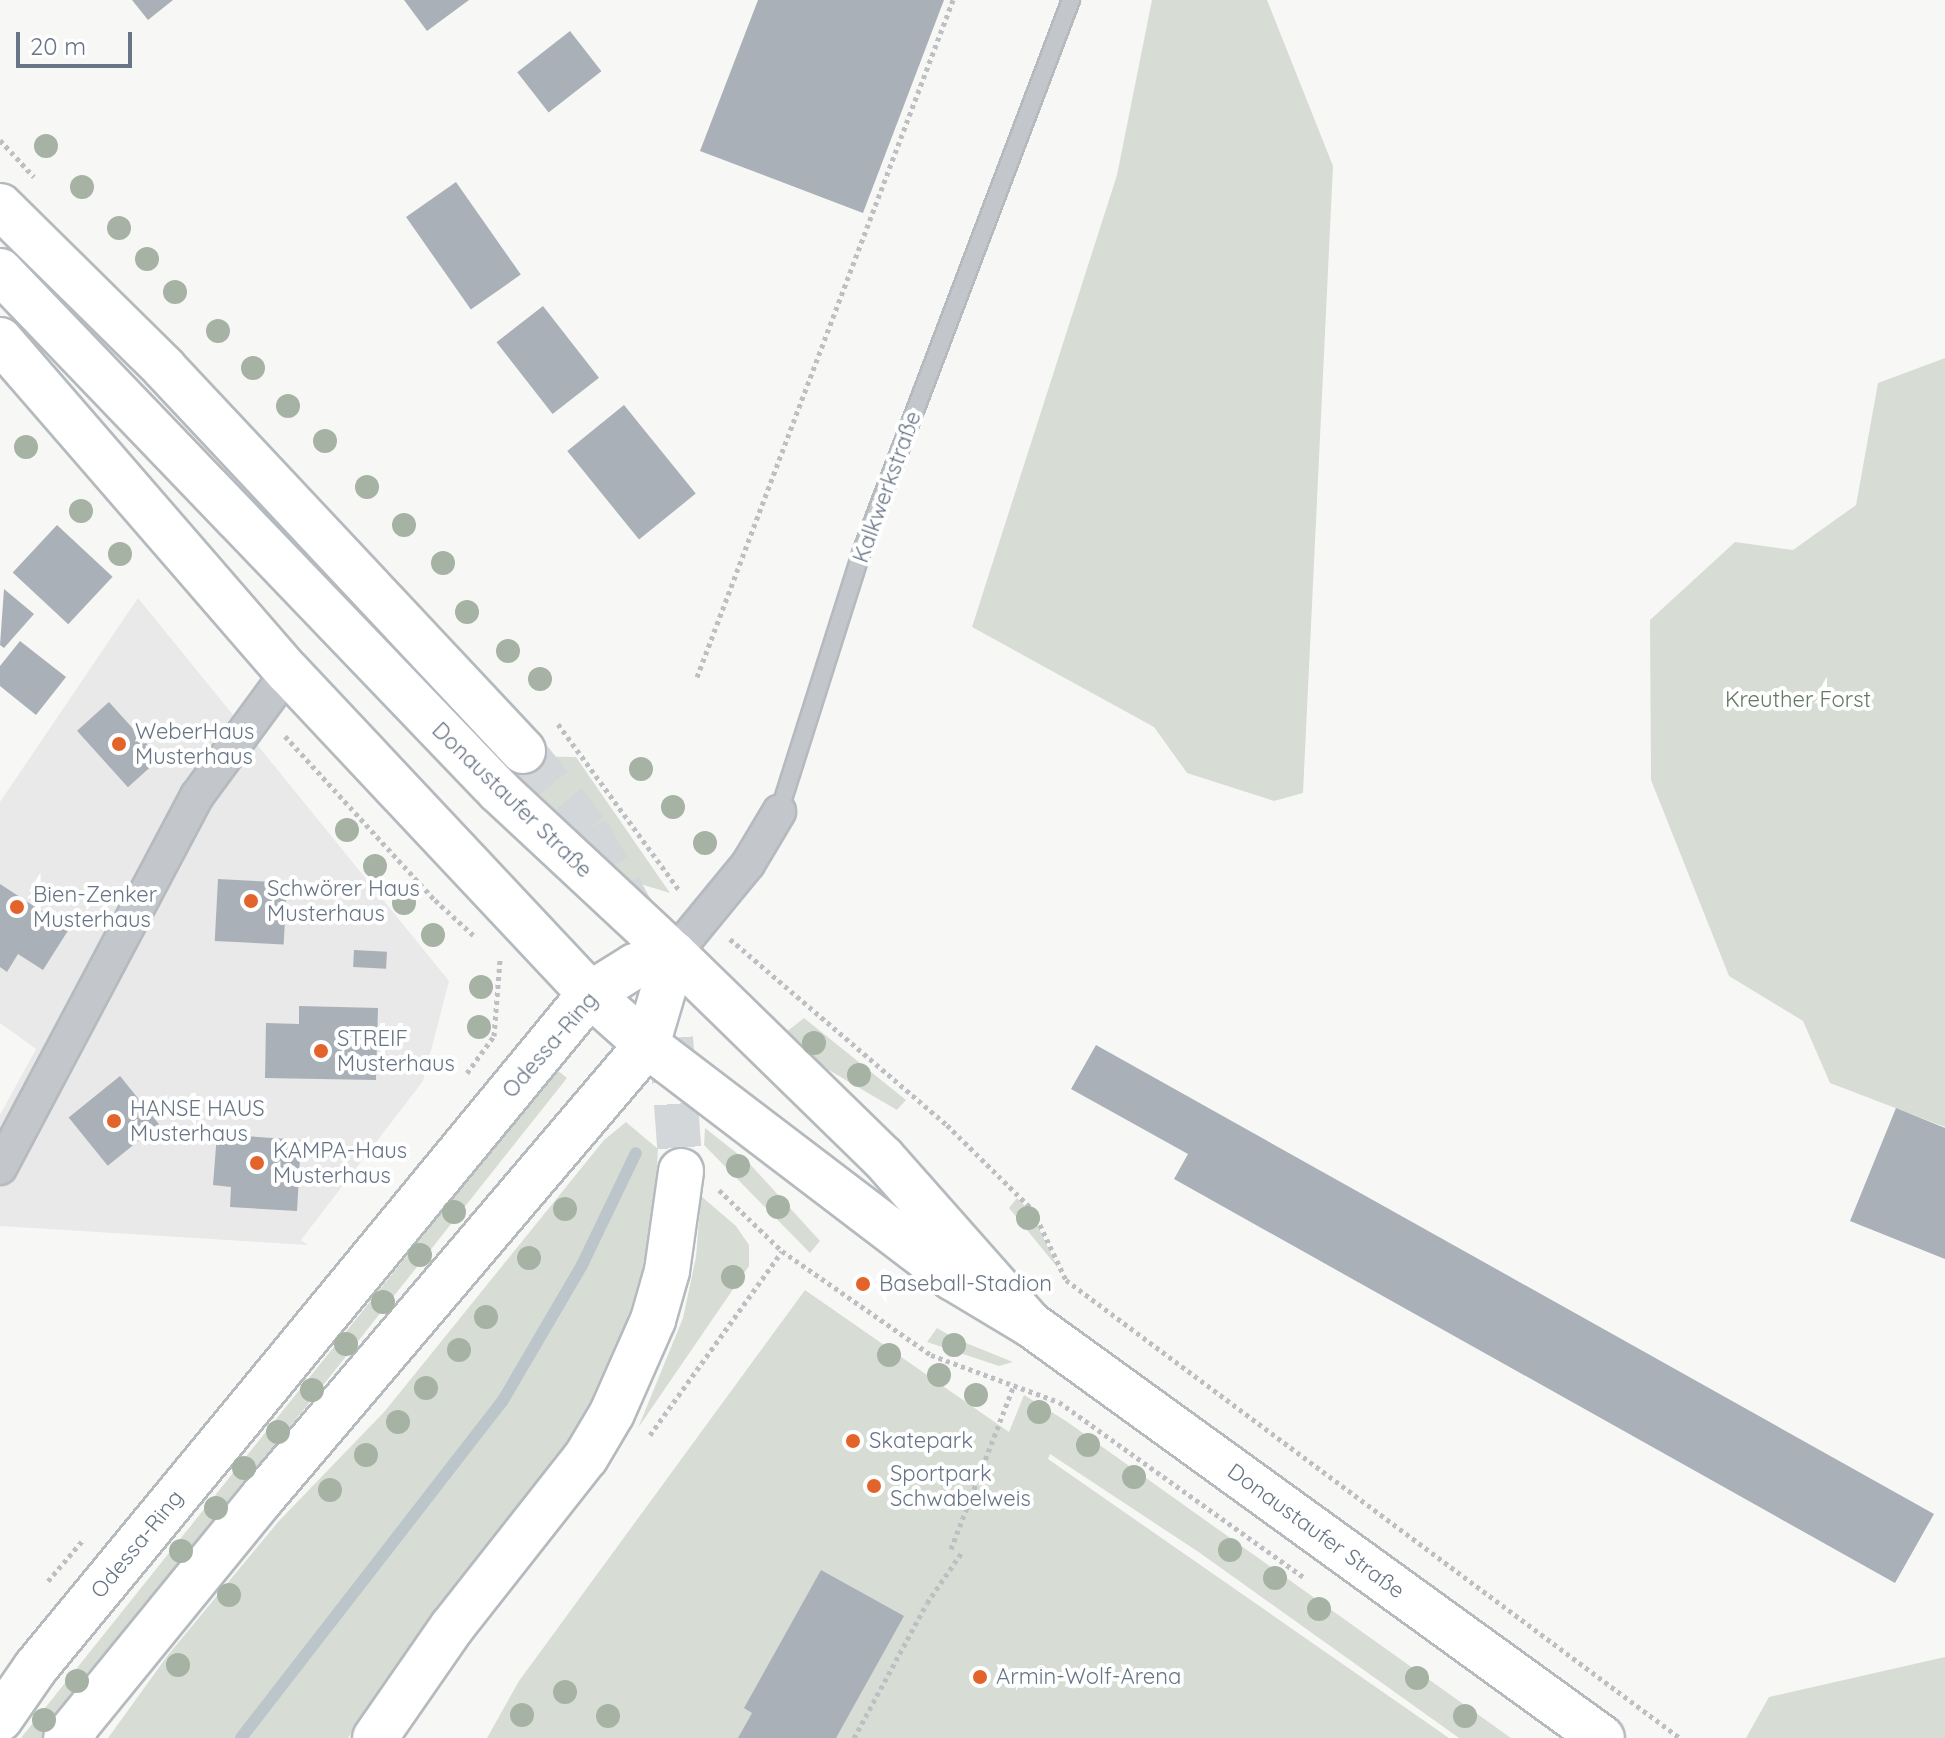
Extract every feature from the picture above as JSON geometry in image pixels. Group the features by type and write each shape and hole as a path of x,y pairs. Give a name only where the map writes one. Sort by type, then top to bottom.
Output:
{"main road":[{"path":"0,206 164,368 523,751"},
{"name":"Donaustaufer Straße","path":"0,271 499,791 674,954 883,1158 1030,1324"},
{"name":"Donaustaufer Straße","path":"0,340 288,672 590,994 647,1045 953,1278 1030,1324 1602,1738"},
{"path":"71,1734 262,1498 647,1045 674,954"},
{"name":"Odessa-Ring","path":"0,1719 36,1667 590,994 635,966 674,954"},
{"path":"375,1738 452,1627 586,1457 612,1413 653,1320 672,1246 696,1176"},
{"path":"0,1696 36,1667"}],"street":[{"path":"0,1168 197,796 288,672"},
{"name":"Kalkwerkstraße","path":"674,954 720,902 779,812"}],"lane":[{"name":"Kalkwerkstraße","path":"779,812 861,553 1071,0"}],"path":[{"path":"697,677 953,0"},
{"path":"783,990 947,1125 1033,1210 1066,1280 1680,1738"},
{"path":"696,1176 782,1251 931,1355 1059,1402 1306,1579"},
{"path":"951,1549 1014,1385"},
{"path":"854,1738 927,1603 962,1552"}],"shaded area":[{"path":"138,598 449,981 423,1081 301,1240 308,1245 0,1226 0,1115 36,1049 0,1023 0,802"}],"green space":[{"path":"1152,0 1267,0 1333,166 1303,793 1274,801 1187,773 1154,727 972,627 1117,175"},
{"name":"Kreuther Forst","path":"1945,358 1945,1127 1830,1083 1803,1021 1729,976 1651,780 1650,620 1735,542 1793,550 1856,505 1878,383"},
{"path":"503,756 576,757 670,893 627,880 595,854"},
{"path":"804,1018 906,1100 897,1110 827,1069 785,1033"},
{"path":"556,1069 567,1078 43,1738 21,1738"},
{"path":"626,1122 658,1149 655,1199 640,1283 606,1377 559,1459 409,1647 348,1738 108,1738 168,1655 278,1522 385,1411 604,1140"},
{"path":"705,1128 748,1162 820,1241 810,1253 704,1145"},
{"path":"701,1196 736,1226 749,1245 749,1266 638,1428 683,1318 696,1257"},
{"path":"1017,1198 1031,1212 1058,1268 1009,1208"},
{"name":"Sportpark Schwabelweis","path":"805,1290 1009,1432 1024,1395 1066,1421 1511,1738 1459,1738 1200,1553 1050,1454 1048,1459 1449,1738 487,1738 519,1681"},
{"path":"937,1328 1013,1362 999,1366 927,1342"},
{"path":"1945,1657 1945,1738 1746,1738 1769,1697"}],"building":[{"path":"132,0 173,0 148,20"},
{"path":"404,0 469,0 427,31"},
{"path":"758,0 944,0 863,213 700,151"},
{"path":"570,31 601,71 549,112 517,72"},
{"path":"456,182 521,275 471,310 406,217"},
{"path":"543,306 599,378 553,414 497,342"},
{"path":"624,405 696,494 639,540 567,451"},
{"path":"57,525 113,577 68,624 13,573"},
{"path":"4,589 34,614 4,648 0,645"},
{"path":"20,641 66,677 36,715 0,686 0,666"},
{"name":"WeberHaus Musterhaus","path":"109,702 160,758 128,787 77,731"},
{"name":"Schwörer Haus Musterhaus","path":"218,879 287,883 284,945 215,941"},
{"name":"Bien-Zenker Musterhaus","path":"0,884 69,929 43,970 18,954 7,972 0,967"},
{"path":"354,950 387,952 386,969 353,967"},
{"name":"STREIF Musterhaus","path":"299,1006 378,1008 376,1080 265,1078 266,1023 299,1024"},
{"path":"1096,1045 1934,1514 1895,1583 1174,1179 1188,1154 1071,1089"},
{"name":"HANSE HAUS Musterhaus","path":"120,1076 159,1124 108,1166 69,1118"},
{"path":"1896,1108 1945,1128 1945,1259 1850,1221"},
{"name":"KAMPA-Haus Musterhaus","path":"217,1134 301,1140 297,1211 230,1207 231,1187 213,1185"},
{"path":"821,1570 904,1616 836,1738 738,1738 752,1713 744,1708"}],"waterway":[{"path":"241,1738 502,1402 582,1265 636,1153"}],"tunnel":[{"path":"523,751 587,830 632,911"},
{"path":"671,1038 681,1171"}],"place":[{"name":"WeberHaus Musterhaus","path":"119,744"},
{"name":"Schwörer Haus Musterhaus","path":"251,901"},
{"name":"Bien-Zenker Musterhaus","path":"17,907"},
{"name":"STREIF Musterhaus","path":"321,1051"},
{"name":"HANSE HAUS Musterhaus","path":"114,1121"},
{"name":"KAMPA-Haus Musterhaus","path":"257,1163"},
{"name":"Baseball-Stadion","path":"863,1284"},
{"name":"Skatepark","path":"853,1441"},
{"name":"Sportpark Schwabelweis","path":"874,1486"},
{"name":"Armin-Wolf-Arena","path":"980,1677"}]}
